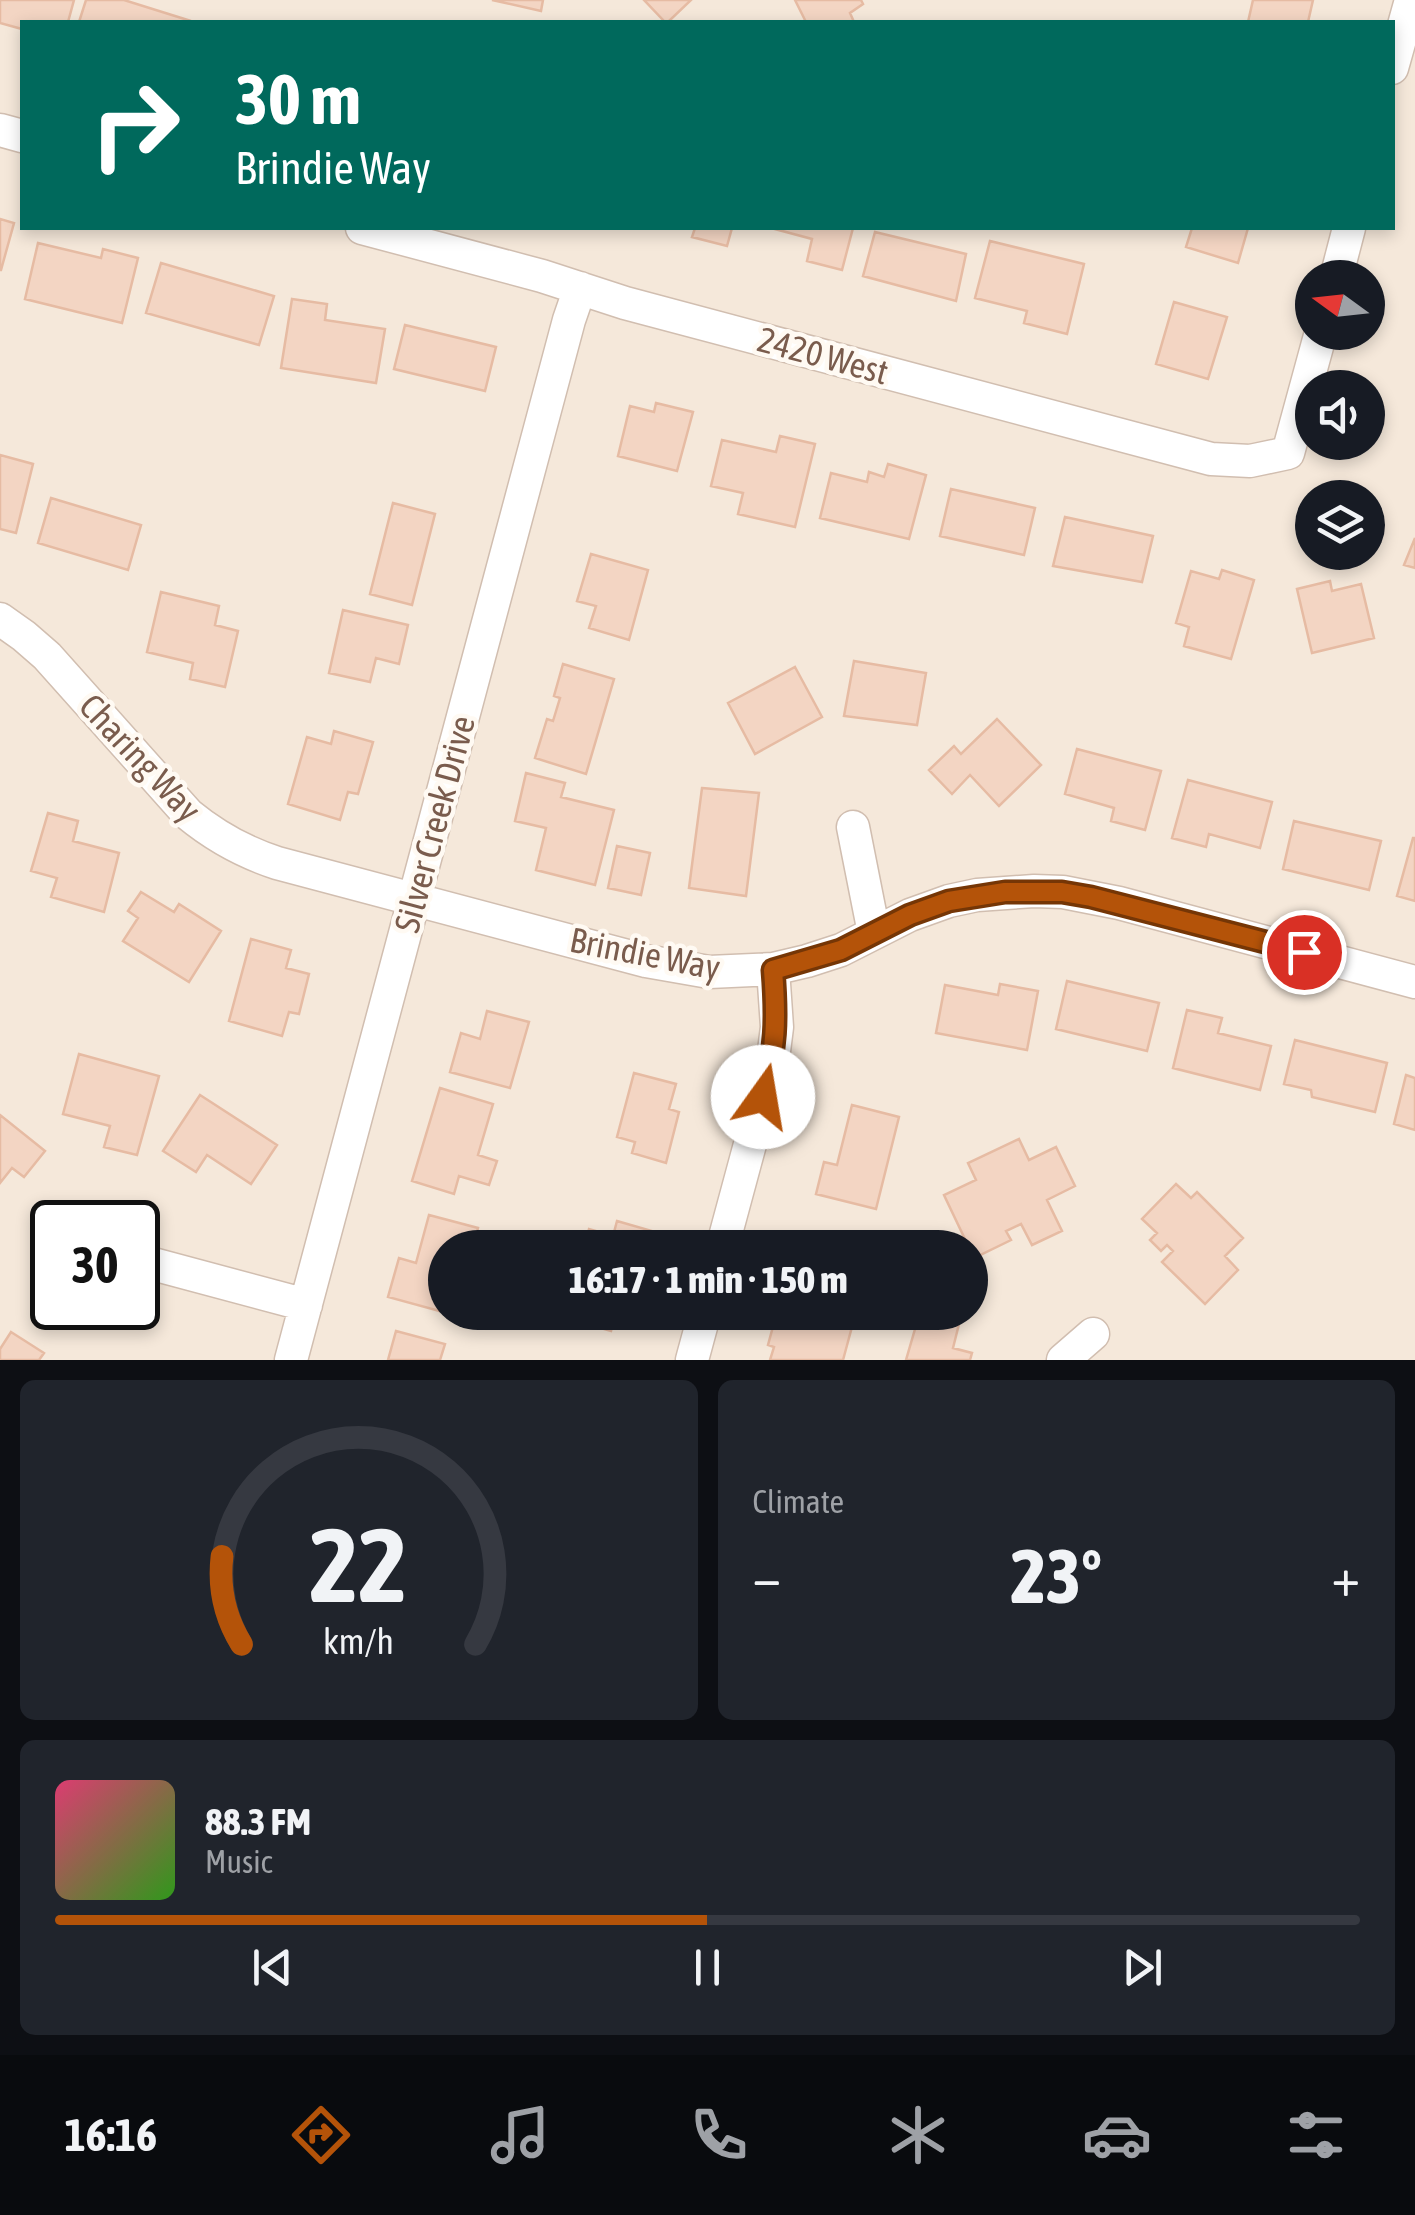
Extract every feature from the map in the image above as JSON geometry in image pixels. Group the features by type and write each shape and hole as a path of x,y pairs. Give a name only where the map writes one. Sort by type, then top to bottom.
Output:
{"street":[{"path":"1395,57 1411,0"},
{"name":"2420 West","path":"369,230 625,303 1211,458 1250,461 1288,453 1316,350"},
{"path":"1341,260 1348,230"},
{"name":"Silver Creek Drive","path":"291,1360 580,288"},
{"name":"Charing Way","path":"0,619 47,656 188,814 208,831 253,855 414,900"},
{"path":"853,828 874,933"},
{"name":"Brindie Way","path":"414,900 677,968 709,972 773,970 841,950 910,915 949,901 1005,892 1062,892 1119,903 1415,982"},
{"path":"727,1230 773,1059 773,970"},
{"path":"160,1266 306,1305"},
{"path":"692,1360 700,1330"},
{"path":"1062,1360 1093,1334"}],"shaded area":[{"path":"0,0 1415,0 1415,1360 0,1360"}],"building":[{"path":"0,0 74,0 69,20 20,20 20,28 0,23"},
{"path":"86,0 124,0 188,20 80,20"},
{"path":"492,0 543,0 541,11"},
{"path":"644,0 691,0 670,20 663,20"},
{"path":"795,0 861,0 863,4 850,13 853,20 805,20"},
{"path":"1253,0 1313,0 1308,20 1248,20"},
{"path":"0,219 14,223 1,270 0,270"},
{"path":"694,230 731,230 727,246 692,237"},
{"path":"778,230 852,230 842,270 807,261 812,239"},
{"path":"1191,230 1247,230 1238,263 1186,247"},
{"path":"875,232 966,254 956,301 863,276"},
{"path":"990,241 1084,264 1067,334 1024,323 1027,311 975,298"},
{"path":"38,243 101,258 103,249 138,258 122,323 25,299"},
{"path":"161,263 274,296 259,345 146,313"},
{"path":"292,299 327,304 325,320 385,329 376,383 281,368"},
{"path":"1174,302 1227,317 1208,379 1156,364"},
{"path":"405,325 496,347 485,391 394,369"},
{"path":"656,403 693,412 677,471 618,456 630,406 654,412"},
{"path":"780,436 815,444 795,527 738,514 743,493 711,486 722,440 776,452"},
{"path":"0,455 33,464 16,533 0,529"},
{"path":"888,464 926,475 909,539 820,518 831,473 867,482 869,472 884,477"},
{"path":"951,489 1035,508 1024,555 940,536"},
{"path":"51,498 141,525 128,570 38,543"},
{"path":"393,503 435,514 412,605 370,594"},
{"path":"1065,517 1153,536 1142,582 1053,566"},
{"path":"1415,538 1415,568 1404,565"},
{"path":"591,554 648,570 629,640 589,628 596,606 577,601"},
{"path":"1222,570 1254,580 1231,659 1184,646 1189,627 1176,623 1191,571 1219,579"},
{"path":"1330,581 1332,591 1361,584 1374,638 1312,653 1297,589"},
{"path":"161,592 219,606 215,625 238,631 225,687 190,679 193,663 147,652"},
{"path":"343,610 408,625 399,664 376,658 370,682 329,673"},
{"path":"854,661 926,673 917,725 844,716"},
{"path":"563,664 614,679 586,774 535,758 547,719 553,721 560,698 554,696"},
{"path":"795,667 822,717 755,754 728,703"},
{"path":"997,719 1041,765 999,806 970,775 952,794 929,770 954,746 961,754"},
{"path":"334,731 373,742 358,794 348,792 340,820 288,804 307,737 331,744"},
{"path":"1077,749 1161,771 1145,830 1111,821 1114,808 1065,794"},
{"path":"526,773 565,783 561,797 614,810 595,885 536,870 546,828 515,821"},
{"path":"1188,780 1272,802 1260,848 1209,834 1206,847 1172,838"},
{"path":"702,788 759,793 746,896 689,888"},
{"path":"48,813 78,821 73,841 119,853 104,912 51,897 57,878 31,871"},
{"path":"1294,821 1381,841 1369,890 1283,869"},
{"path":"1415,838 1415,901 1397,896"},
{"path":"617,846 650,853 641,895 608,888"},
{"path":"141,892 174,912 179,904 221,931 189,982 123,941 138,918 128,911"},
{"path":"251,939 291,950 286,968 309,974 299,1014 289,1012 282,1036 229,1021"},
{"path":"1067,981 1159,1003 1147,1051 1056,1029"},
{"path":"1000,984 1038,991 1027,1050 936,1033 945,985 998,995"},
{"path":"1187,1010 1222,1018 1218,1033 1271,1046 1260,1090 1173,1068"},
{"path":"487,1011 529,1022 510,1088 450,1072 461,1033 480,1039"},
{"path":"1295,1040 1387,1063 1375,1112 1312,1097 1311,1090 1284,1084"},
{"path":"79,1054 159,1076 137,1155 104,1147 110,1126 63,1114"},
{"path":"634,1073 676,1084 669,1109 679,1112 666,1163 632,1153 635,1142 617,1137"},
{"path":"1406,1075 1415,1078 1415,1130 1394,1124"},
{"path":"440,1088 493,1104 478,1155 497,1161 489,1185 459,1176 454,1194 412,1181"},
{"path":"200,1095 277,1145 251,1184 207,1155 196,1172 163,1151"},
{"path":"852,1105 899,1117 876,1209 816,1194 824,1162 837,1165"},
{"path":"0,1115 45,1151 24,1177 12,1168 0,1183"},
{"path":"1019,1139 1029,1160 1056,1147 1075,1186 1047,1200 1062,1231 1032,1245 1021,1224 1006,1231 1011,1240 988,1251 988,1230 961,1230 944,1195 976,1180 968,1163"},
{"path":"1176,1184 1191,1198 1197,1192 1243,1238 1225,1256 1238,1270 1205,1304 1162,1262 1173,1251 1167,1245 1161,1251 1150,1240 1157,1233 1142,1219"},
{"path":"429,1215 478,1228 428,1230 428,1308 388,1297 399,1258 416,1263"},
{"path":"617,1221 648,1230 615,1230"},
{"path":"772,1330 851,1330 843,1360 770,1360 774,1347 768,1345"},
{"path":"915,1330 958,1330 953,1348 972,1353 970,1360 906,1360"},
{"path":"396,1331 445,1344 440,1360 388,1360"},
{"path":"11,1332 44,1353 39,1360 0,1360 0,1349"}],"route":[{"path":"763,1097 776,1028 773,970 841,950 910,915 949,901 1005,892 1062,892 1119,903 1304,952"}]}
